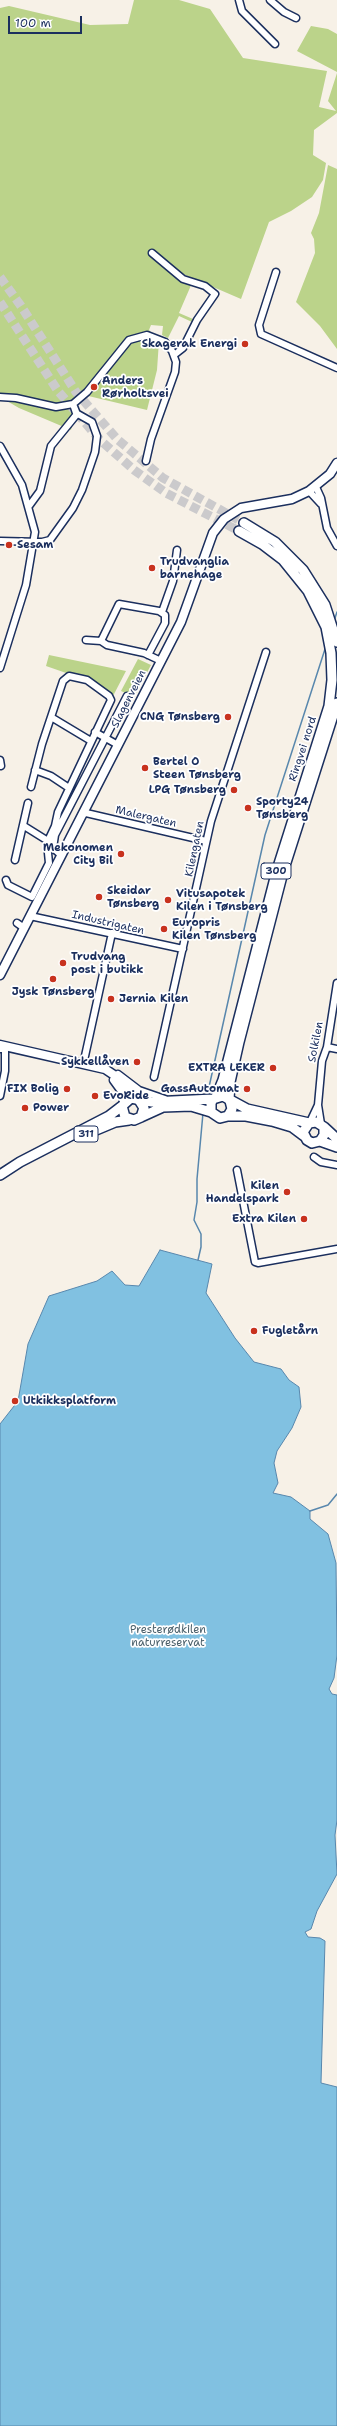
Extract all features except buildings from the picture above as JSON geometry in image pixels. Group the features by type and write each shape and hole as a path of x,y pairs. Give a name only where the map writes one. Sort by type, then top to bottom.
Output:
{"main road":[{"name":"Slagenveien","path":"0,974 20,925 30,916 181,622 209,542 221,521 241,508 292,499 312,489 330,474 337,463"},
{"name":"Ringvei nord","path":"244,523 275,542 295,561 315,586 331,621 330,631"},
{"name":"Ringvei nord","path":"208,1104 222,1080 277,870 329,706 334,644 330,631 315,602 292,570 272,551 239,532"},
{"name":"Ringvei nord","path":"230,1100 230,1082 239,1042 283,872 337,703"},
{"path":"1,1048 97,1067 117,1077 139,1100 144,1108 141,1117"},
{"path":"1,1048 103,1073 119,1086 123,1104 123,1114 129,1120"},
{"name":"311","path":"43,1150 51,1149 111,1123 134,1120 163,1107 208,1104 223,1096 247,1108 322,1126"},
{"name":"311","path":"0,1175 43,1150 109,1116 131,1098 139,1100"},
{"path":"139,1100 169,1100 208,1104"},
{"path":"228,1116 232,1108 230,1100"},
{"name":"311","path":"208,1104 216,1117 246,1116 272,1121 292,1127 310,1142 320,1141 337,1147"},
{"path":"304,1136 304,1128 310,1122"},
{"path":"322,1126 337,1139"},
{"path":"320,1141 324,1135 322,1126"}],"street":[{"path":"239,0 242,11 275,44"},
{"path":"270,0 284,12 296,18"},
{"path":"152,253 183,278 205,286 215,294 197,320 183,348 174,356"},
{"path":"276,272 259,325 261,334 337,368"},
{"path":"0,397 16,398 56,407 73,404 87,392 130,340 147,335 155,337 165,342 174,356 175,372 151,440 146,461"},
{"path":"30,506 40,491 51,446 76,414 73,404"},
{"path":"0,541 34,542 50,540 73,508 86,480 95,452 96,428 88,418 76,413 73,404"},
{"path":"0,446 22,485 34,522 34,542 26,585 0,668"},
{"path":"312,489 321,504 330,536 337,546"},
{"path":"162,612 173,581 176,550"},
{"path":"101,641 119,604 162,612 166,618 165,623 148,655"},
{"path":"86,640 101,641 148,655 161,661"},
{"name":"Kilengaten","path":"154,1077 206,841 219,793 266,652"},
{"name":"Slagenveien","path":"6,880 8,885 32,897 49,863 48,841 54,833 58,812 80,769 83,755 111,700 109,696 87,680 69,676 63,680 31,787"},
{"path":"61,855 52,846 54,833 107,738 127,696"},
{"path":"51,717 91,740"},
{"path":"95,732 118,744"},
{"path":"35,770 50,776 69,788"},
{"path":"15,860 18,843 24,826 28,803"},
{"name":"Malergaten","path":"82,814 206,841"},
{"path":"24,826 48,841"},
{"name":"Industrigaten","path":"30,916 183,949"},
{"path":"85,1056 112,933"},
{"name":"Solkilen","path":"322,1126 318,1105 322,1061 327,1047 337,983"},
{"path":"327,1047 337,1049"},
{"path":"0,1096 5,1071 1,1048"},
{"path":"97,1067 113,1071 144,1092 169,1100"},
{"name":"Solkilen","path":"310,1122 318,1105"},
{"path":"314,1157 322,1162 337,1165"},
{"path":"237,1170 255,1262 258,1263 337,1249"}],"green space":[{"path":"134,0 179,0 210,9 243,58 327,71 319,107 336,111 328,101 337,73 337,113 314,130 313,155 326,163 323,180 312,197 291,211 269,222 241,299 183,274 178,278 192,283 179,313 193,319 192,322 179,316 168,338 162,335 163,326 151,325 149,330 159,341 157,370 147,410 80,394 71,430 19,408 0,397 0,8 9,6 90,25 128,24"},
{"path":"311,26 328,29 337,34 337,72 297,51"},
{"path":"328,165 337,169 337,349 320,326 296,302 315,253 314,239 311,233 319,213"},
{"path":"49,655 126,671 113,696 69,674 46,666"},
{"path":"138,659 151,665 134,697 121,691"}],"water":[{"name":"Presterødkilen naturreservat","path":"160,1250 212,1264 206,1293 235,1338 254,1362 281,1369 289,1380 299,1387 301,1407 292,1428 277,1451 274,1463 278,1483 273,1493 291,1497 310,1511 310,1519 328,1534 336,1563 337,1655 334,1678 329,1689 332,1694 337,1695 337,1820 335,1835 337,1874 317,1911 311,1929 305,1932 308,1937 320,1938 325,1941 321,2083 337,2087 337,2426 0,2426 0,1424 18,1401 28,1344 49,1296 97,1281 112,1271 125,1285 139,1286"}],"waterway":[{"path":"334,621 337,612"},
{"path":"207,1096 265,835 326,646"},
{"path":"198,1260 201,1247 201,1234 194,1220 197,1202 197,1179 203,1113"},
{"path":"310,1511 328,1505 337,1494"}],"tunnel":[{"path":"0,277 21,306 76,392 117,439 163,478 244,523"},
{"path":"0,302 58,391 99,439 134,470 166,493 239,531"}],"place":[{"name":"Skagerak Energi","path":"245,344"},
{"name":"Anders Rørholtsvei","path":"94,387"},
{"name":"Sesam","path":"9,545"},
{"name":"Trudvanglia barnehage","path":"152,568"},
{"name":"CNG Tønsberg","path":"228,717"},
{"name":"Bertel O Steen Tønsberg","path":"145,768"},
{"name":"LPG Tønsberg","path":"234,790"},
{"name":"Sporty24 Tønsberg","path":"248,808"},
{"name":"Mekonomen City Bil","path":"121,854"},
{"name":"Skeidar Tønsberg","path":"99,897"},
{"name":"Vitusapotek Kilen i Tønsberg","path":"168,900"},
{"name":"Europris Kilen Tønsberg","path":"164,929"},
{"name":"Trudvang post i butikk","path":"63,963"},
{"name":"Jysk Tønsberg","path":"53,979"},
{"name":"Jernia Kilen","path":"111,999"},
{"name":"Sykkellåven","path":"137,1062"},
{"name":"EXTRA LEKER","path":"273,1068"},
{"name":"FIX Bolig","path":"67,1089"},
{"name":"GassAutomat","path":"247,1089"},
{"name":"EvoRide","path":"95,1096"},
{"name":"Power","path":"25,1108"},
{"name":"Kilen Handelspark","path":"287,1192"},
{"name":"Extra Kilen","path":"304,1219"},
{"name":"Fugletårn","path":"254,1331"},
{"name":"Utkikksplatform","path":"15,1401"}]}
